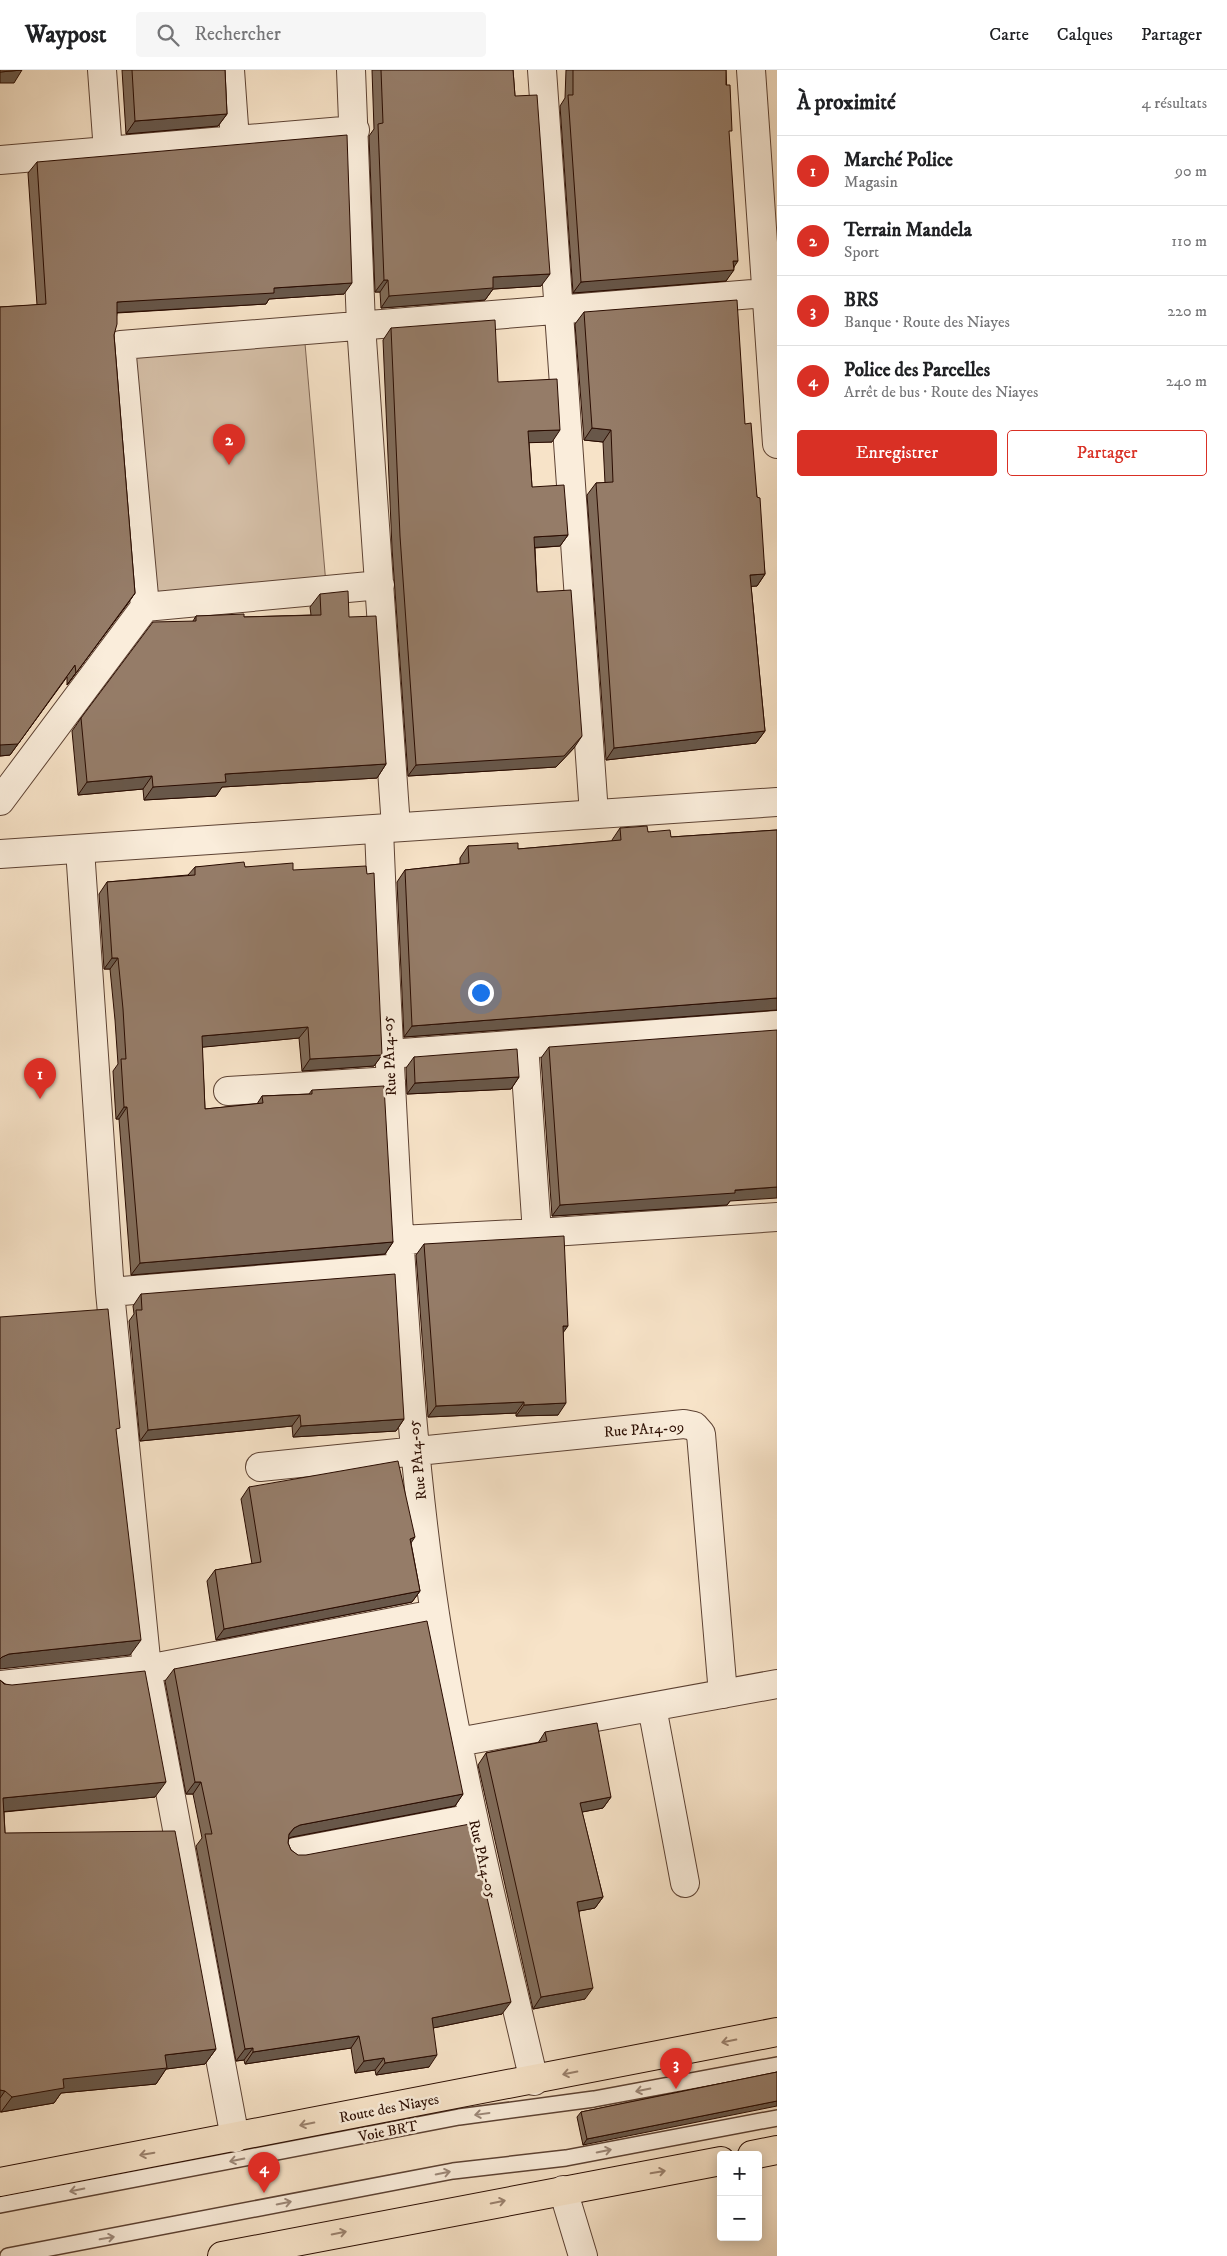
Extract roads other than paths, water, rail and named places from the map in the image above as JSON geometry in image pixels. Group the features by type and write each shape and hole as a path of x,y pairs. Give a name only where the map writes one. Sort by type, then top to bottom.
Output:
{"main road":[{"name":"Route des Niayes","path":"0,2182 534,2081 777,2032"},
{"path":"762,2153 777,2150"},
{"path":"222,2256 717,2162"}],"street":[{"path":"102,70 108,152"},
{"path":"230,70 235,140"},
{"name":"Rue PA14-05","path":"351,70 355,130 361,325 380,585 387,828 390,1081 414,1450 435,1614 458,1742 473,1818 534,2081"},
{"path":"542,70 594,814"},
{"path":"750,70 777,444"},
{"path":"0,160 355,130"},
{"path":"0,801 145,607 121,345 766,293"},
{"path":"145,607 380,585"},
{"path":"0,854 777,802"},
{"path":"80,849 110,1292 147,1669 235,2138"},
{"path":"389,1054 777,1025"},
{"path":"524,1044 536,1234"},
{"path":"228,1091 390,1081"},
{"path":"400,1240 536,1234 777,1217"},
{"path":"110,1292 401,1268"},
{"name":"Rue PA14-09","path":"414,1450 684,1424 694,1426 701,1434 723,1694"},
{"path":"260,1467 414,1450"},
{"path":"0,1685 147,1669 435,1614"},
{"path":"458,1742 777,1684"},
{"path":"652,1707 684,1883"},
{"path":"295,1852 473,1818"},
{"path":"563,2190 583,2256"}],"lane":[{"name":"Voie BRT","path":"0,2205 450,2119 594,2099 777,2065"},
{"path":"8,2256 453,2171 566,2158 777,2118"}],"place":[{"name":"Terrain Mandela","path":"229,465"},
{"name":"Marché Police","path":"40,1099"},
{"name":"BRS","path":"676,2089"},
{"name":"Police des Parcelles","path":"264,2193"}]}
